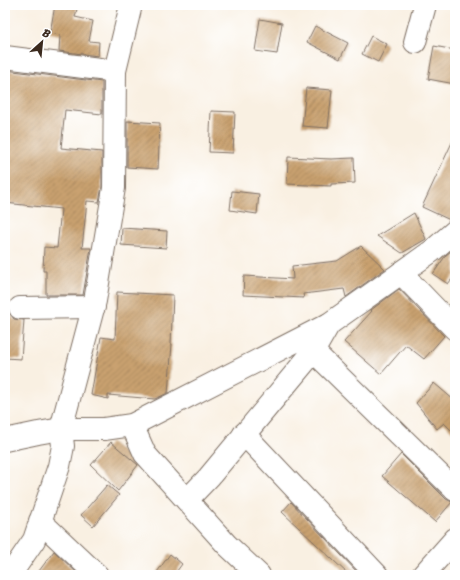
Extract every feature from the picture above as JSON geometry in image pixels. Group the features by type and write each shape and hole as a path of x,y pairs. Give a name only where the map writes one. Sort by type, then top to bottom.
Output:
{"street":[{"path":"10,575 34,540 59,466 63,446 61,429 94,307 114,188 115,71 131,5"},
{"path":"415,42 425,5"},
{"path":"5,57 115,71"},
{"path":"187,500 209,477 244,434 306,345 329,324 432,251 455,231"},
{"path":"401,273 455,329"},
{"path":"20,308 94,307"},
{"path":"5,440 61,429 104,429 132,425 306,345"},
{"path":"306,345 455,490"},
{"path":"132,425 145,454 227,545 259,575"},
{"path":"244,434 377,575"},
{"path":"40,521 97,575"},
{"path":"423,575 455,539"}],"building":[{"path":"55,5 78,5 75,17 93,21 89,41 99,42 98,56 59,51 60,35 50,33"},
{"path":"260,19 282,23 277,54 255,51"},
{"path":"315,26 348,43 340,59 307,42"},
{"path":"371,36 387,44 378,62 362,54"},
{"path":"434,46 455,50 455,84 428,79"},
{"path":"5,70 102,82 102,114 65,110 61,148 102,152 102,187 99,202 87,201 82,248 91,248 83,295 46,295 46,271 43,271 44,247 57,248 61,209 5,203"},
{"path":"306,88 332,90 328,128 302,126"},
{"path":"211,111 235,112 233,153 209,152"},
{"path":"127,121 160,123 158,169 127,167"},
{"path":"455,136 455,219 450,220 422,207"},
{"path":"288,157 331,159 354,158 355,183 331,184 331,186 287,184"},
{"path":"232,191 259,194 257,214 230,210"},
{"path":"414,213 426,239 402,253 377,236"},
{"path":"122,228 167,231 166,248 121,245"},
{"path":"361,246 385,269 346,297 344,289 303,294 304,298 243,295 244,276 293,279 292,266 337,261"},
{"path":"455,248 455,275 448,284 433,274 446,255"},
{"path":"399,289 444,336 424,359 406,345 381,374 344,342 372,311 371,310"},
{"path":"117,292 173,295 172,344 168,393 155,399 108,395 108,399 91,395 101,337 115,339"},
{"path":"5,312 9,312 14,319 24,320 21,359 5,358"},
{"path":"434,383 455,401 455,434 444,423 437,429 416,403"},
{"path":"111,442 138,465 118,491 91,465"},
{"path":"401,454 446,499 452,502 435,522 382,476"},
{"path":"107,485 119,495 93,526 81,515"},
{"path":"291,502 358,573 357,575 349,575 282,512"},
{"path":"54,551 79,575 36,575"},
{"path":"170,554 182,564 174,575 155,575"}]}
